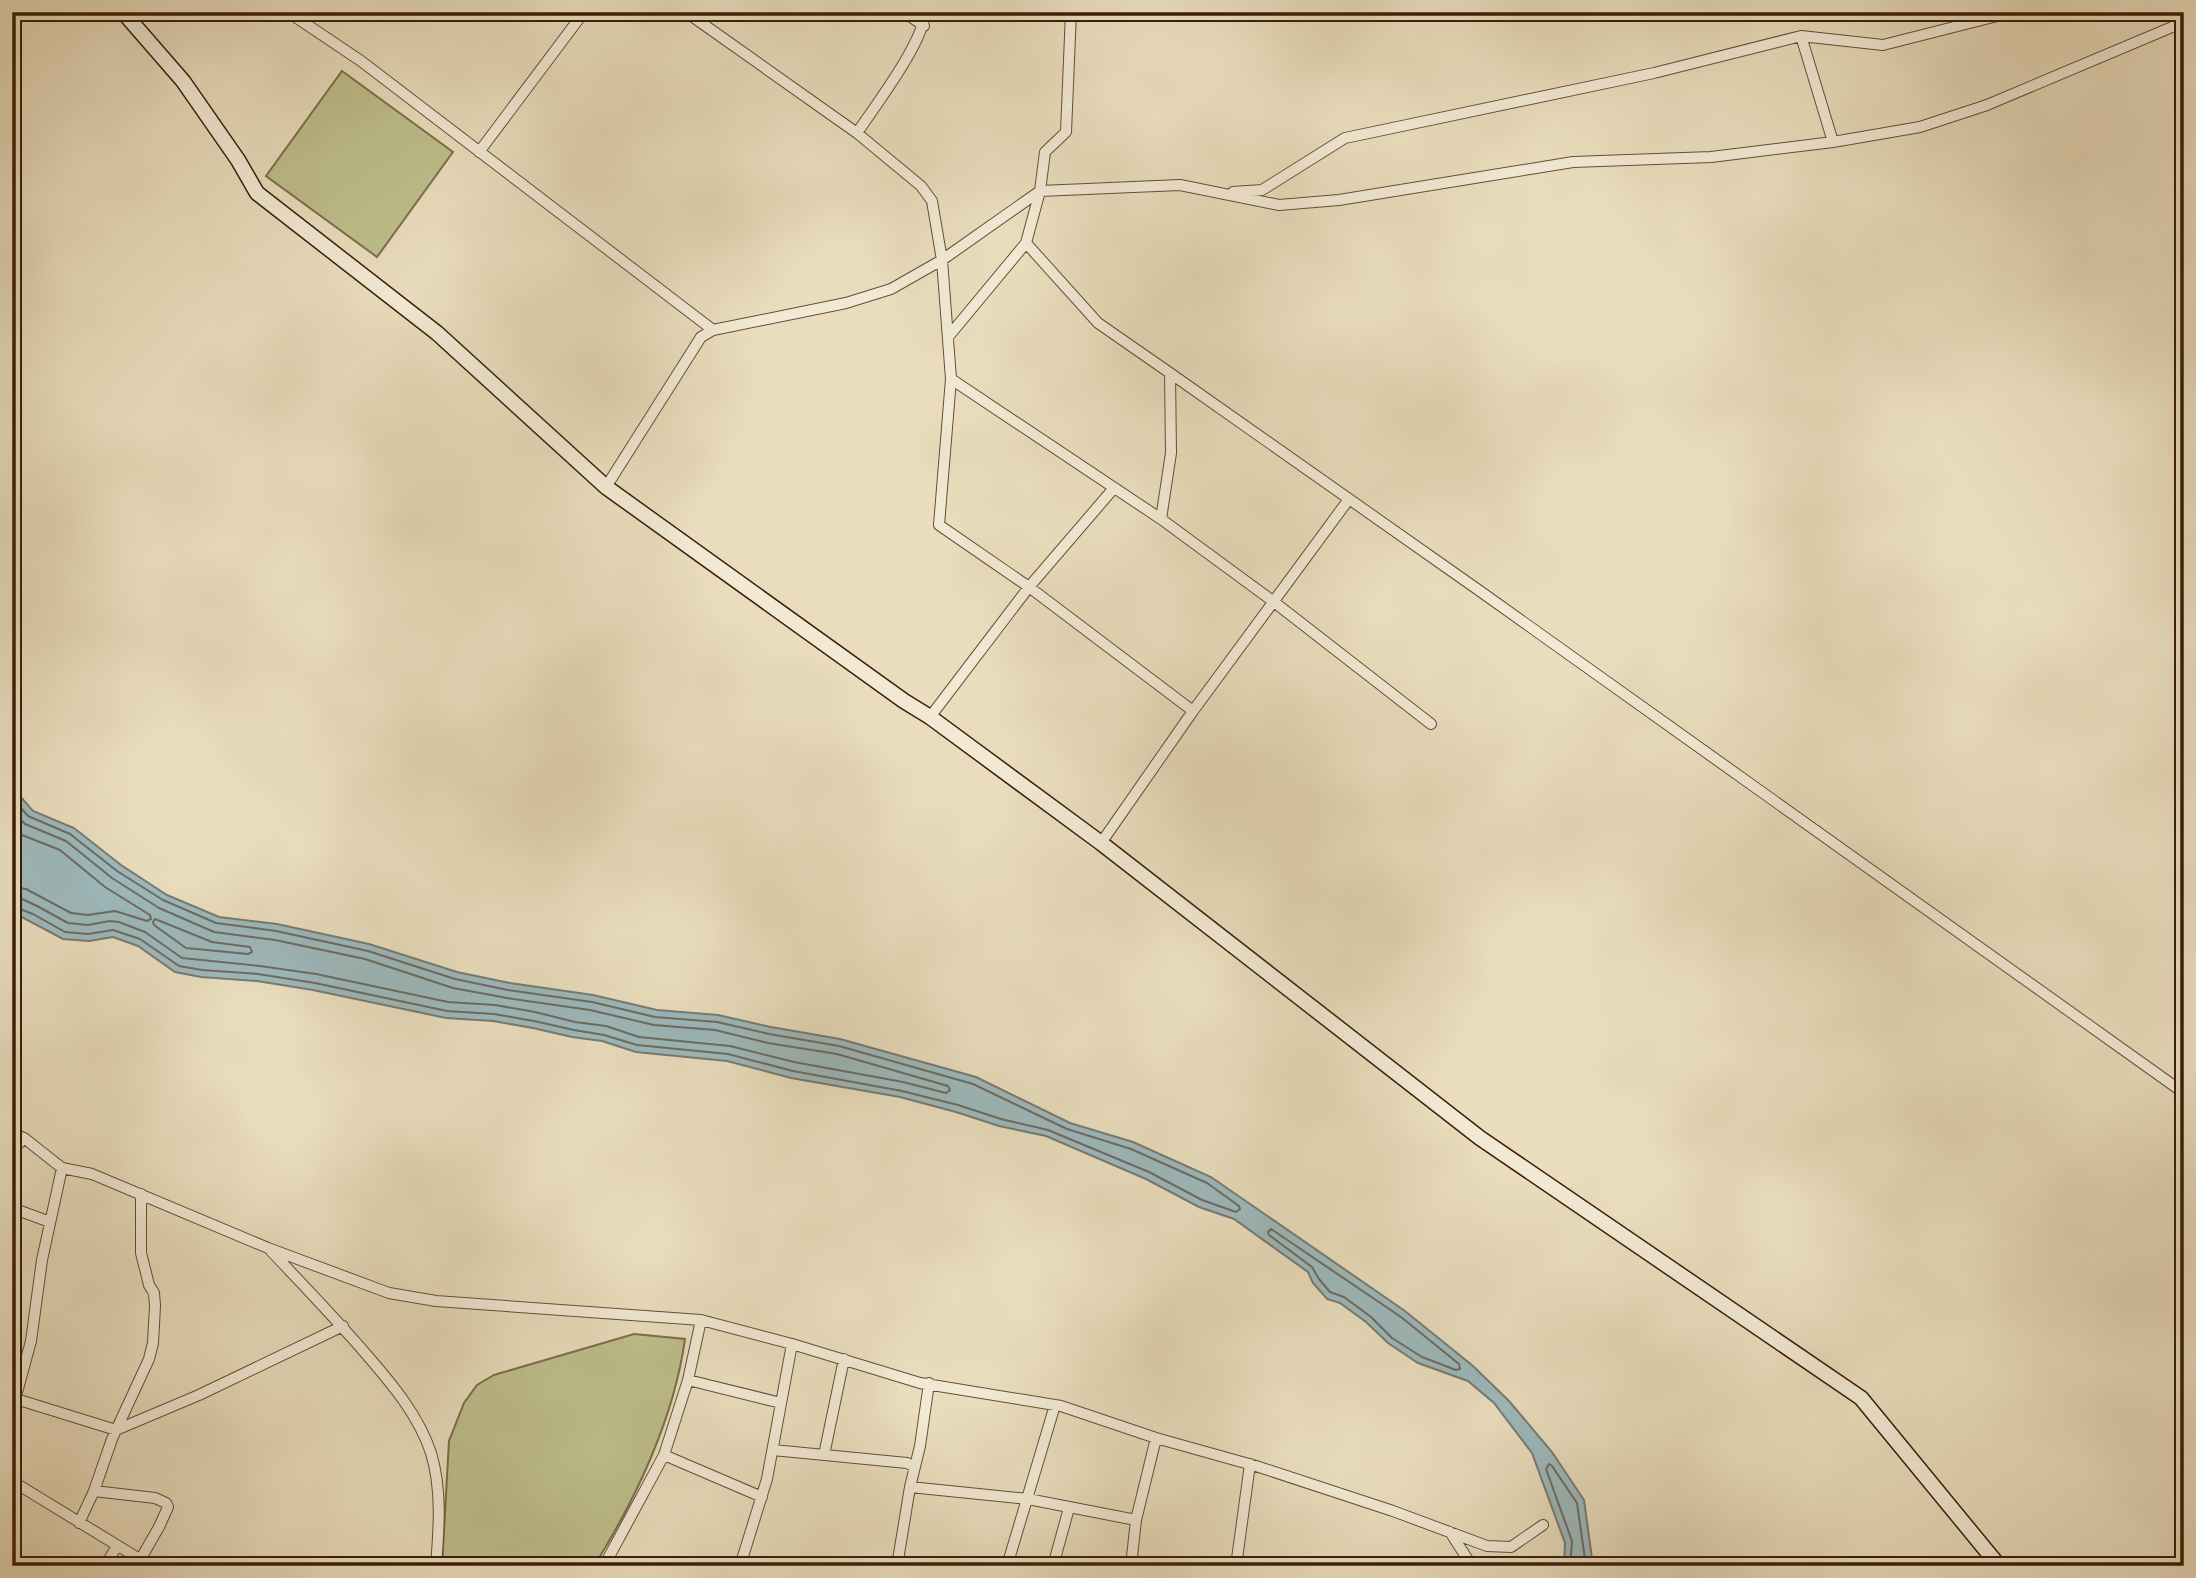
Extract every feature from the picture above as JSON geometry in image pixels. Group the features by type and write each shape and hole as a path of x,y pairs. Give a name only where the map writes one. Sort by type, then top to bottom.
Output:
{"street":[{"path":"122,12 183,81 238,160 257,193 437,333 606,487 930,717 1101,843 1480,1138 1861,1398 1999,1566"},
{"path":"288,12 361,61 713,330"},
{"path":"479,152 584,12"},
{"path":"686,12 858,133 921,186 932,201 942,260 951,379 939,525 1029,587 1193,711"},
{"path":"904,12 924,26"},
{"path":"858,133 913,48 924,26 925,12"},
{"path":"947,337 1026,243 1040,191 1045,152 1066,132 1071,12"},
{"path":"1220,193 1262,190 1345,138 1654,73 1801,36 1883,45 2013,12"},
{"path":"606,487 701,337 713,330 857,300 891,289 942,260 1040,191 1180,185 1279,205 1339,200 1573,162 1711,156 1833,142 1920,127 1987,105 2184,22"},
{"path":"1801,36 1833,142"},
{"path":"1026,243 1098,323 2184,1093"},
{"path":"1161,519 1171,453 1170,373"},
{"path":"951,379 1161,519 1274,602 1430,724"},
{"path":"930,717 1029,587 1114,488"},
{"path":"1101,843 1193,711 1349,499"},
{"path":"12,1133 24,1138 62,1168 92,1174 268,1248 388,1293 436,1301 701,1320 920,1383 1055,1405 1156,1438 1250,1464 1487,1546 1511,1547 1543,1525"},
{"path":"12,1151 24,1138"},
{"path":"12,1411 30,1340 42,1260 62,1168"},
{"path":"79,1523 94,1491 116,1430 149,1359 155,1306 154,1293 149,1285 141,1253 141,1194"},
{"path":"12,1208 50,1222"},
{"path":"268,1248 342,1326 402,1399 417,1422 431,1453 438,1492 436,1566"},
{"path":"604,1566 664,1455 688,1380 701,1320"},
{"path":"16,1399 116,1430 199,1395 342,1326"},
{"path":"740,1566 762,1497 792,1344"},
{"path":"824,1455 844,1359"},
{"path":"688,1380 781,1403"},
{"path":"897,1566 929,1383"},
{"path":"1007,1566 1055,1405"},
{"path":"1131,1566 1136,1521 1156,1438"},
{"path":"773,1450 907,1463 915,1467"},
{"path":"664,1455 762,1497"},
{"path":"1236,1566 1250,1464"},
{"path":"12,1481 150,1566"},
{"path":"910,1487 1028,1499 1136,1521"},
{"path":"94,1491 162,1500 166,1503 168,1507 159,1527 140,1560"},
{"path":"1052,1566 1069,1508"},
{"path":"1450,1531 1472,1566"},
{"path":"105,1566 117,1546"}],"green space":[{"path":"342,71 453,152 377,257 266,176"},
{"path":"634,1334 685,1339 680,1369 651,1457 610,1540 594,1566 442,1566 449,1441 464,1403 477,1385 494,1375"}],"water":[{"path":"12,787 33,811 74,828 121,865 167,895 219,917 277,924 369,944 457,972 510,983 593,995 657,1010 718,1015 840,1039 976,1077 1070,1123 1133,1142 1211,1177 1405,1311 1473,1366 1509,1401 1552,1452 1584,1500 1593,1566 1564,1566 1565,1543 1532,1453 1494,1403 1468,1381 1418,1363 1388,1343 1340,1303 1327,1299 1313,1283 1308,1272 1234,1219 1199,1207 1146,1179 1046,1136 999,1126 900,1097 791,1078 727,1061 636,1052 602,1041 493,1021 446,1018 257,981 201,977 175,972 138,946 113,937 89,941 63,939 12,912"}]}
